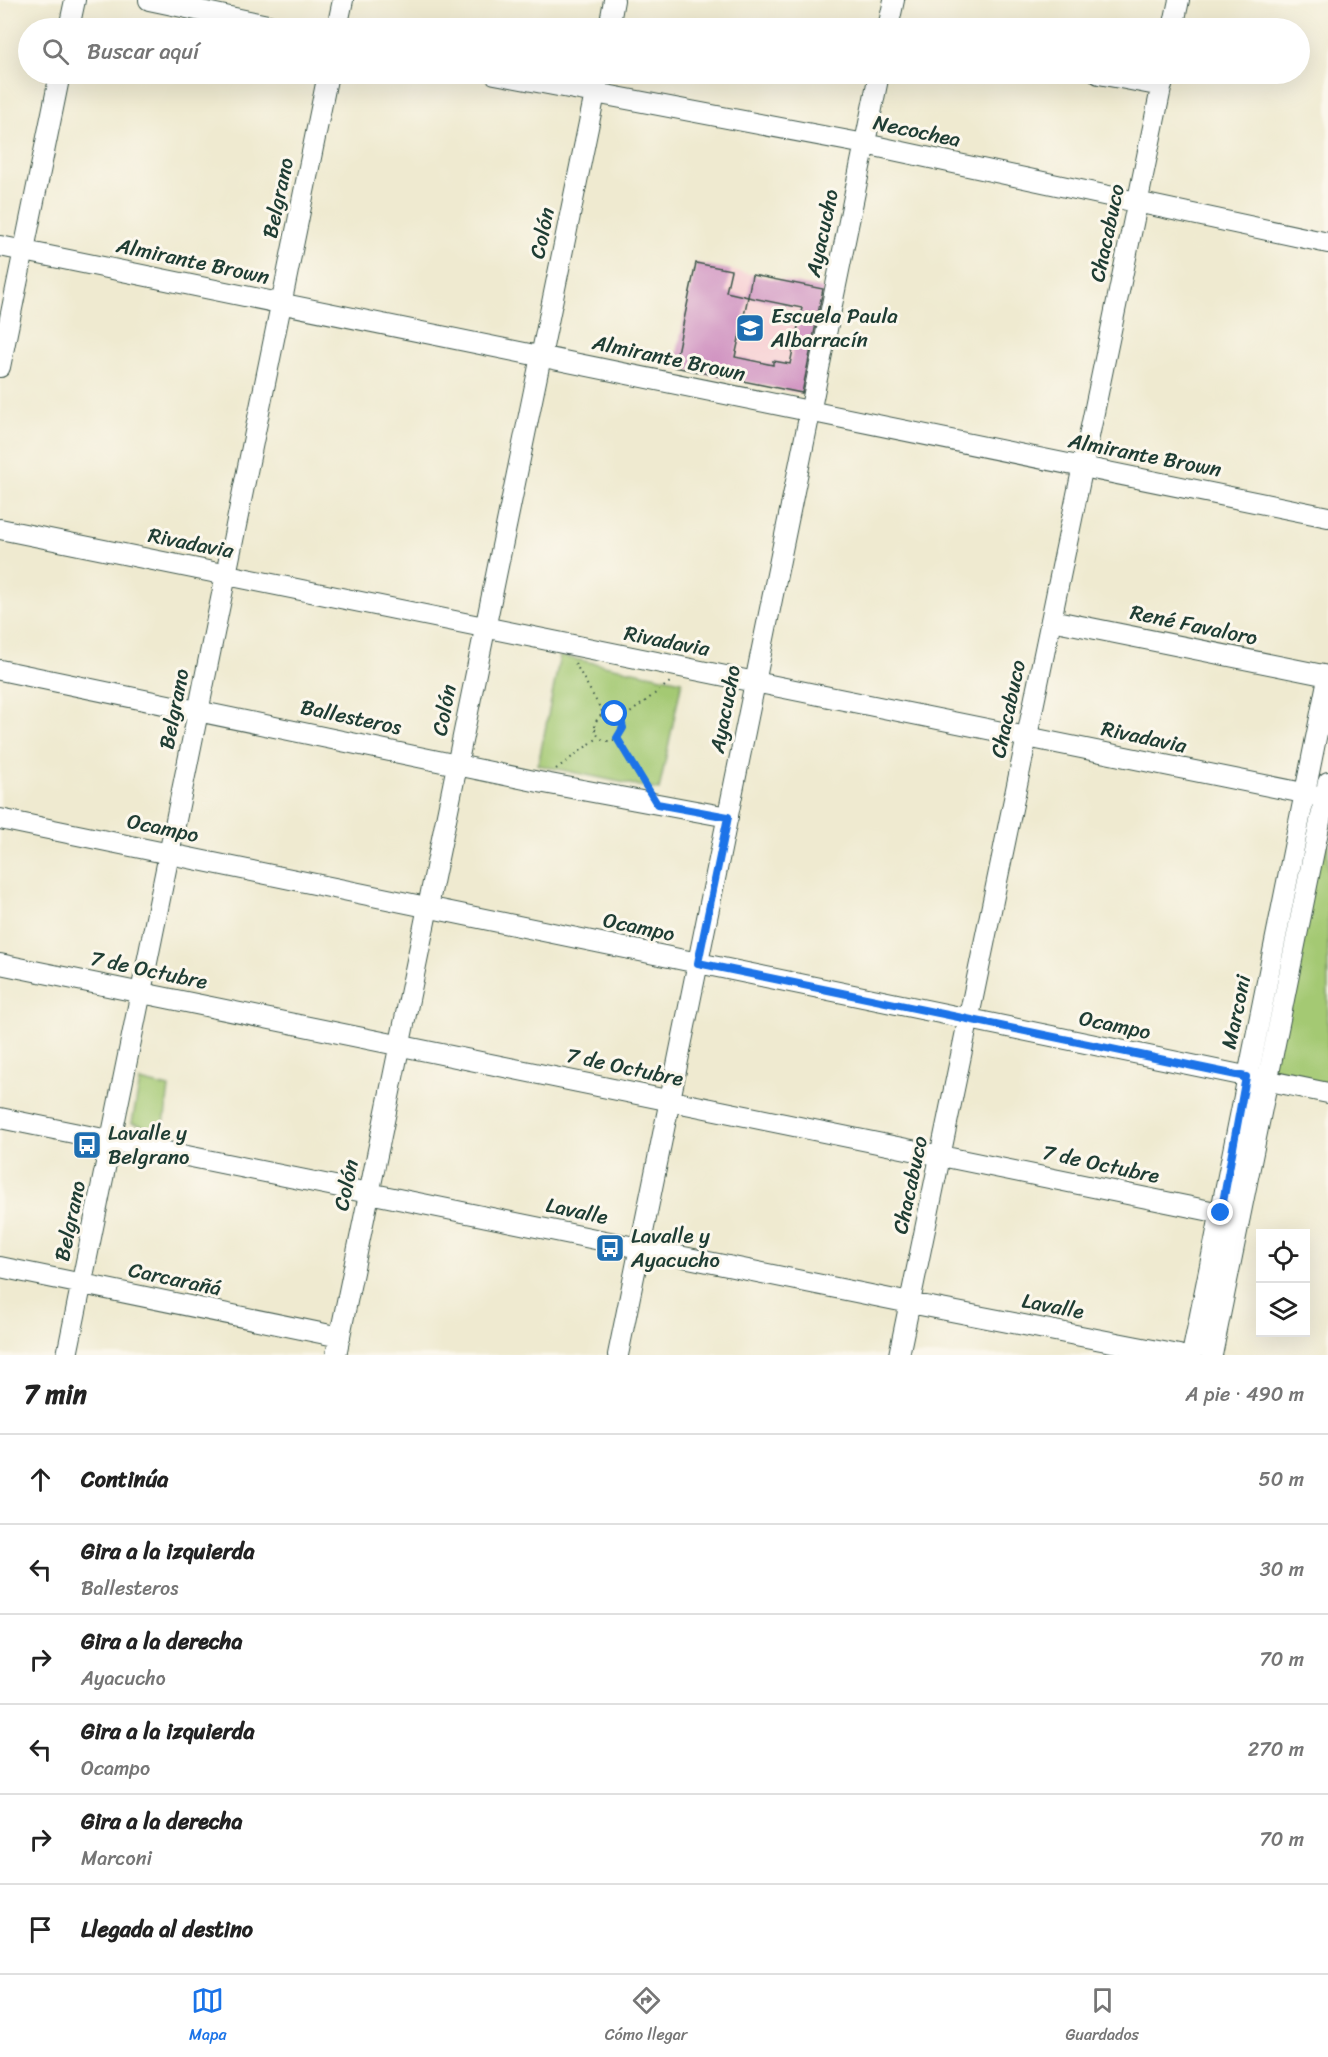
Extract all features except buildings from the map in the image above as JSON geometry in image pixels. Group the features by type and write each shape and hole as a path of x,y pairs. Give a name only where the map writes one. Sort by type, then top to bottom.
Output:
{"street":[{"path":"71,18 75,0"},
{"path":"149,0 234,18"},
{"path":"339,18 343,0"},
{"path":"611,18 614,0"},
{"path":"890,18 894,0"},
{"path":"1175,18 1179,0"},
{"path":"0,367 58,84"},
{"name":"Belgrano","path":"67,1355 326,84"},
{"name":"Necochea","path":"543,84 865,144 1328,243"},
{"name":"Colón","path":"338,1346 597,84"},
{"name":"Ayacucho","path":"618,1355 877,84"},
{"name":"Chacabuco","path":"900,1355 1162,84"},
{"name":"Almirante Brown","path":"0,246 1328,517"},
{"name":"Rivadavia","path":"0,529 565,645 1322,793"},
{"name":"René Favaloro","path":"1051,620 1328,677"},
{"name":"Ballesteros","path":"0,670 539,782 728,817"},
{"name":"Marconi","path":"1192,1355 1268,1081 1322,793 1328,677"},
{"name":"Marconi","path":"1212,1355 1246,1077 1322,793"},
{"name":"Ocampo","path":"0,819 1328,1093"},
{"name":"7 de Octubre","path":"0,964 1230,1215"},
{"name":"Lavalle","path":"0,1118 910,1303 1179,1355"},
{"name":"Carcarañá","path":"0,1267 81,1284 338,1346"}],"path":[{"path":"565,645 603,714"},
{"path":"621,720 687,669"},
{"path":"599,737 596,724 603,714 611,713 621,720"},
{"path":"599,737 608,740 617,738 622,732 621,720"},
{"path":"539,782 599,737"},
{"path":"617,738 657,804"}],"shaded area":[{"name":"Escuela Paula Albarracín","path":"696,263 826,289 804,394 674,367"}],"green space":[{"path":"560,656 682,681 659,790 538,765"},
{"path":"1328,798 1328,1093 1268,1081"},
{"path":"140,1081 169,1088 163,1131 132,1123"}],"place":[{"name":"Escuela Paula Albarracín","path":"750,328"},
{"name":"Lavalle y Belgrano","path":"87,1145"},
{"name":"Lavalle y Ayacucho","path":"610,1248"}],"route":[{"path":"615,714 621,720 623,728 617,738 657,804 728,817 698,963 1246,1077 1221,1213"}]}
